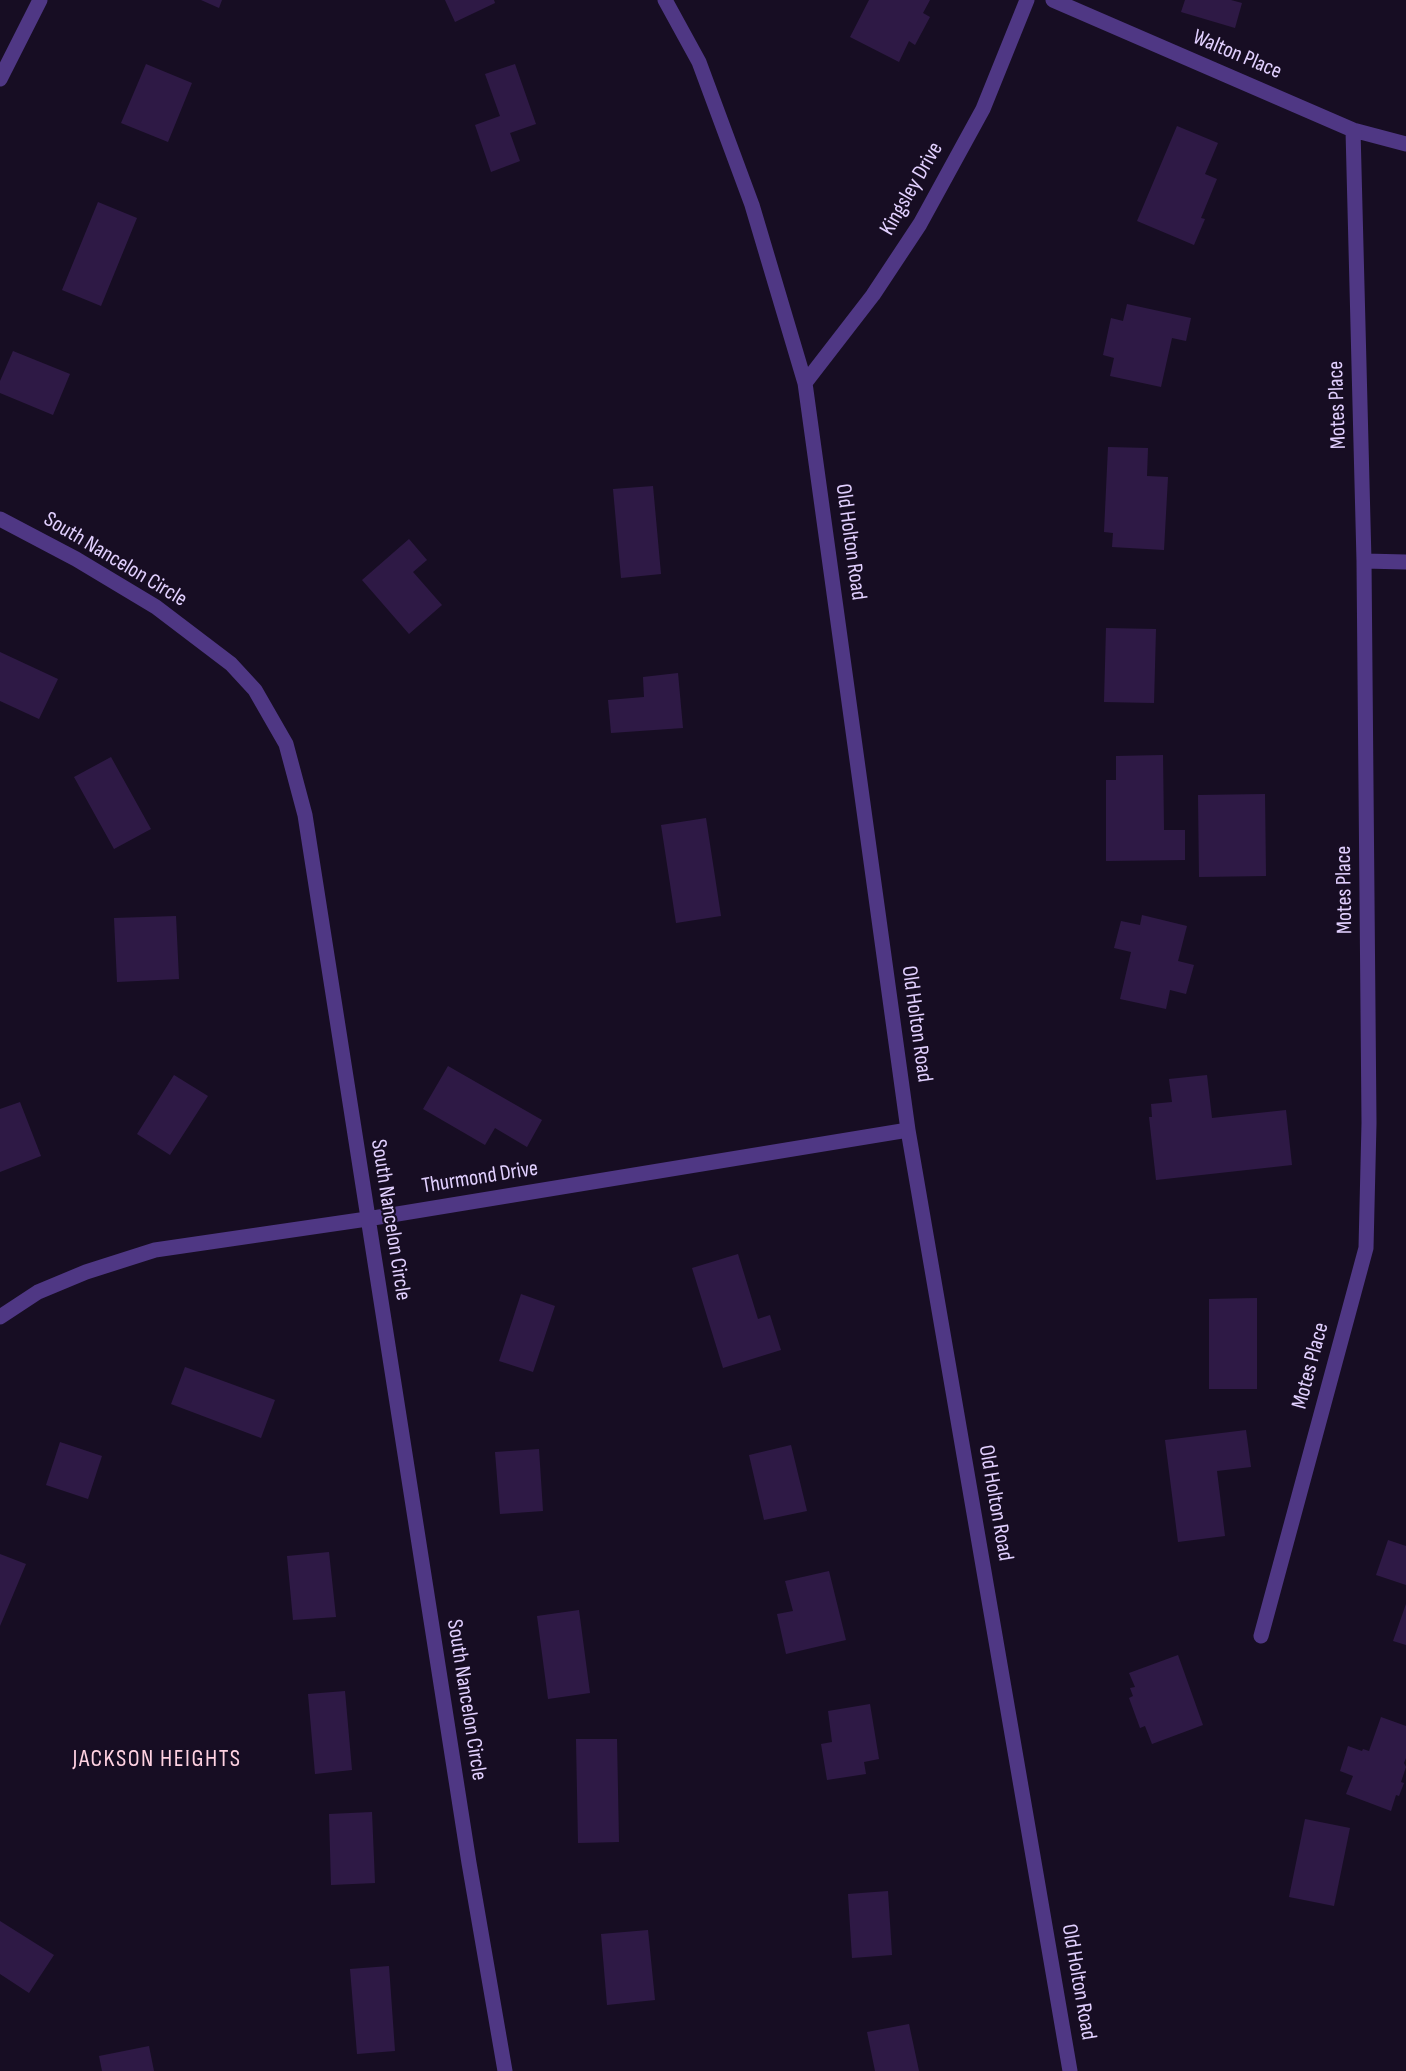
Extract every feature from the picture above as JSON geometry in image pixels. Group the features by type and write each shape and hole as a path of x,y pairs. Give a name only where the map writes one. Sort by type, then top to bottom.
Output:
{"street":[{"path":"0,79 40,0"},
{"name":"Old Holton Road","path":"666,0 699,63 752,205 806,383 908,1130 1071,2071"},
{"name":"Kingsley Drive","path":"806,383 873,295 920,224 983,109 1027,0"},
{"name":"Walton Place","path":"1053,0 1353,130 1406,144"},
{"name":"Motes Place","path":"1261,1636 1366,1248 1369,1111 1364,561 1353,130"},
{"name":"South Nancelon Circle","path":"0,519 76,559 156,607 231,664 255,690 286,744 304,815 467,1851 505,2071"},
{"path":"1364,561 1406,562"},
{"name":"Thurmond Drive","path":"0,1317 38,1292 86,1272 155,1250 367,1219 908,1130"}],"building":[{"path":"201,0 222,0 219,8"},
{"path":"445,0 494,0 495,3 455,22"},
{"path":"869,0 930,0 923,13 930,17 915,45 909,41 899,62 850,37"},
{"path":"1185,0 1231,0 1242,3 1235,28 1181,12"},
{"path":"146,64 192,83 168,142 121,123"},
{"path":"515,64 536,124 510,133 520,161 491,172 475,125 500,116 485,74"},
{"path":"1177,126 1218,143 1205,174 1217,179 1201,218 1205,219 1194,245 1137,221"},
{"path":"98,202 137,218 101,306 62,290"},
{"path":"1127,304 1191,318 1186,341 1172,338 1161,387 1110,376 1114,358 1103,355 1111,318 1123,321"},
{"path":"13,351 70,374 53,415 0,393 0,381"},
{"path":"1108,447 1148,448 1147,476 1168,477 1164,550 1112,547 1113,533 1104,532"},
{"path":"653,486 661,574 621,578 613,489"},
{"path":"409,539 427,560 413,572 442,605 409,634 362,580"},
{"path":"1106,628 1156,629 1154,703 1104,702"},
{"path":"0,652 58,679 39,719 0,701"},
{"path":"678,673 683,728 611,733 608,700 644,697 643,677"},
{"path":"1163,755 1164,830 1185,830 1185,860 1106,861 1106,780 1116,780 1116,756"},
{"path":"111,757 151,829 114,849 74,777"},
{"path":"1265,794 1266,876 1199,877 1198,795"},
{"path":"706,818 721,916 676,923 661,825"},
{"path":"1142,915 1187,926 1178,961 1194,965 1186,994 1170,990 1166,1009 1120,999 1131,952 1114,948 1121,921 1140,925"},
{"path":"176,916 179,979 117,982 114,918"},
{"path":"448,1066 542,1120 527,1147 495,1128 485,1145 423,1109"},
{"path":"174,1075 208,1096 170,1155 137,1134"},
{"path":"1207,1075 1212,1118 1286,1110 1292,1165 1156,1180 1149,1117 1152,1117 1151,1104 1172,1102 1169,1079"},
{"path":"20,1102 41,1156 0,1172 0,1109"},
{"path":"738,1254 758,1319 770,1315 781,1350 723,1368 692,1268"},
{"path":"521,1294 555,1306 533,1372 499,1361"},
{"path":"1257,1298 1257,1389 1209,1389 1209,1299"},
{"path":"185,1367 275,1400 261,1438 171,1404"},
{"path":"1246,1430 1251,1467 1217,1471 1225,1536 1178,1542 1165,1440"},
{"path":"60,1442 102,1456 88,1499 46,1485"},
{"path":"791,1445 807,1511 764,1520 749,1455"},
{"path":"539,1449 543,1511 500,1514 495,1452"},
{"path":"1388,1540 1406,1546 1406,1585 1376,1575"},
{"path":"329,1552 336,1617 293,1620 287,1556"},
{"path":"0,1554 26,1564 0,1626"},
{"path":"829,1571 846,1640 786,1654 777,1614 793,1611 785,1581"},
{"path":"1406,1604 1406,1645 1393,1641"},
{"path":"579,1610 590,1693 548,1699 537,1616"},
{"path":"1178,1655 1203,1725 1152,1744 1145,1726 1140,1728 1129,1698 1133,1696 1130,1688 1135,1687 1129,1673"},
{"path":"345,1691 352,1770 315,1774 308,1694"},
{"path":"870,1704 879,1759 864,1762 866,1774 827,1780 821,1744 832,1742 828,1711"},
{"path":"1381,1717 1406,1726 1404,1763 1406,1767 1401,1782 1404,1783 1399,1796 1396,1795 1391,1811 1346,1794 1353,1776 1340,1771 1348,1746 1369,1751"},
{"path":"576,1739 617,1739 619,1842 578,1843"},
{"path":"372,1812 375,1883 331,1885 329,1814"},
{"path":"1305,1819 1350,1828 1334,1906 1289,1897"},
{"path":"888,1891 892,1955 852,1958 848,1894"},
{"path":"0,1921 54,1955 29,1993 0,1974"},
{"path":"648,1930 655,2000 607,2005 601,1934"},
{"path":"389,1966 395,2051 357,2054 350,1969"},
{"path":"909,2024 919,2071 875,2071 867,2032"},
{"path":"149,2046 154,2071 102,2071 99,2056"}],"district":[{"name":"JACKSON HEIGHTS","path":"157,1760"}]}
